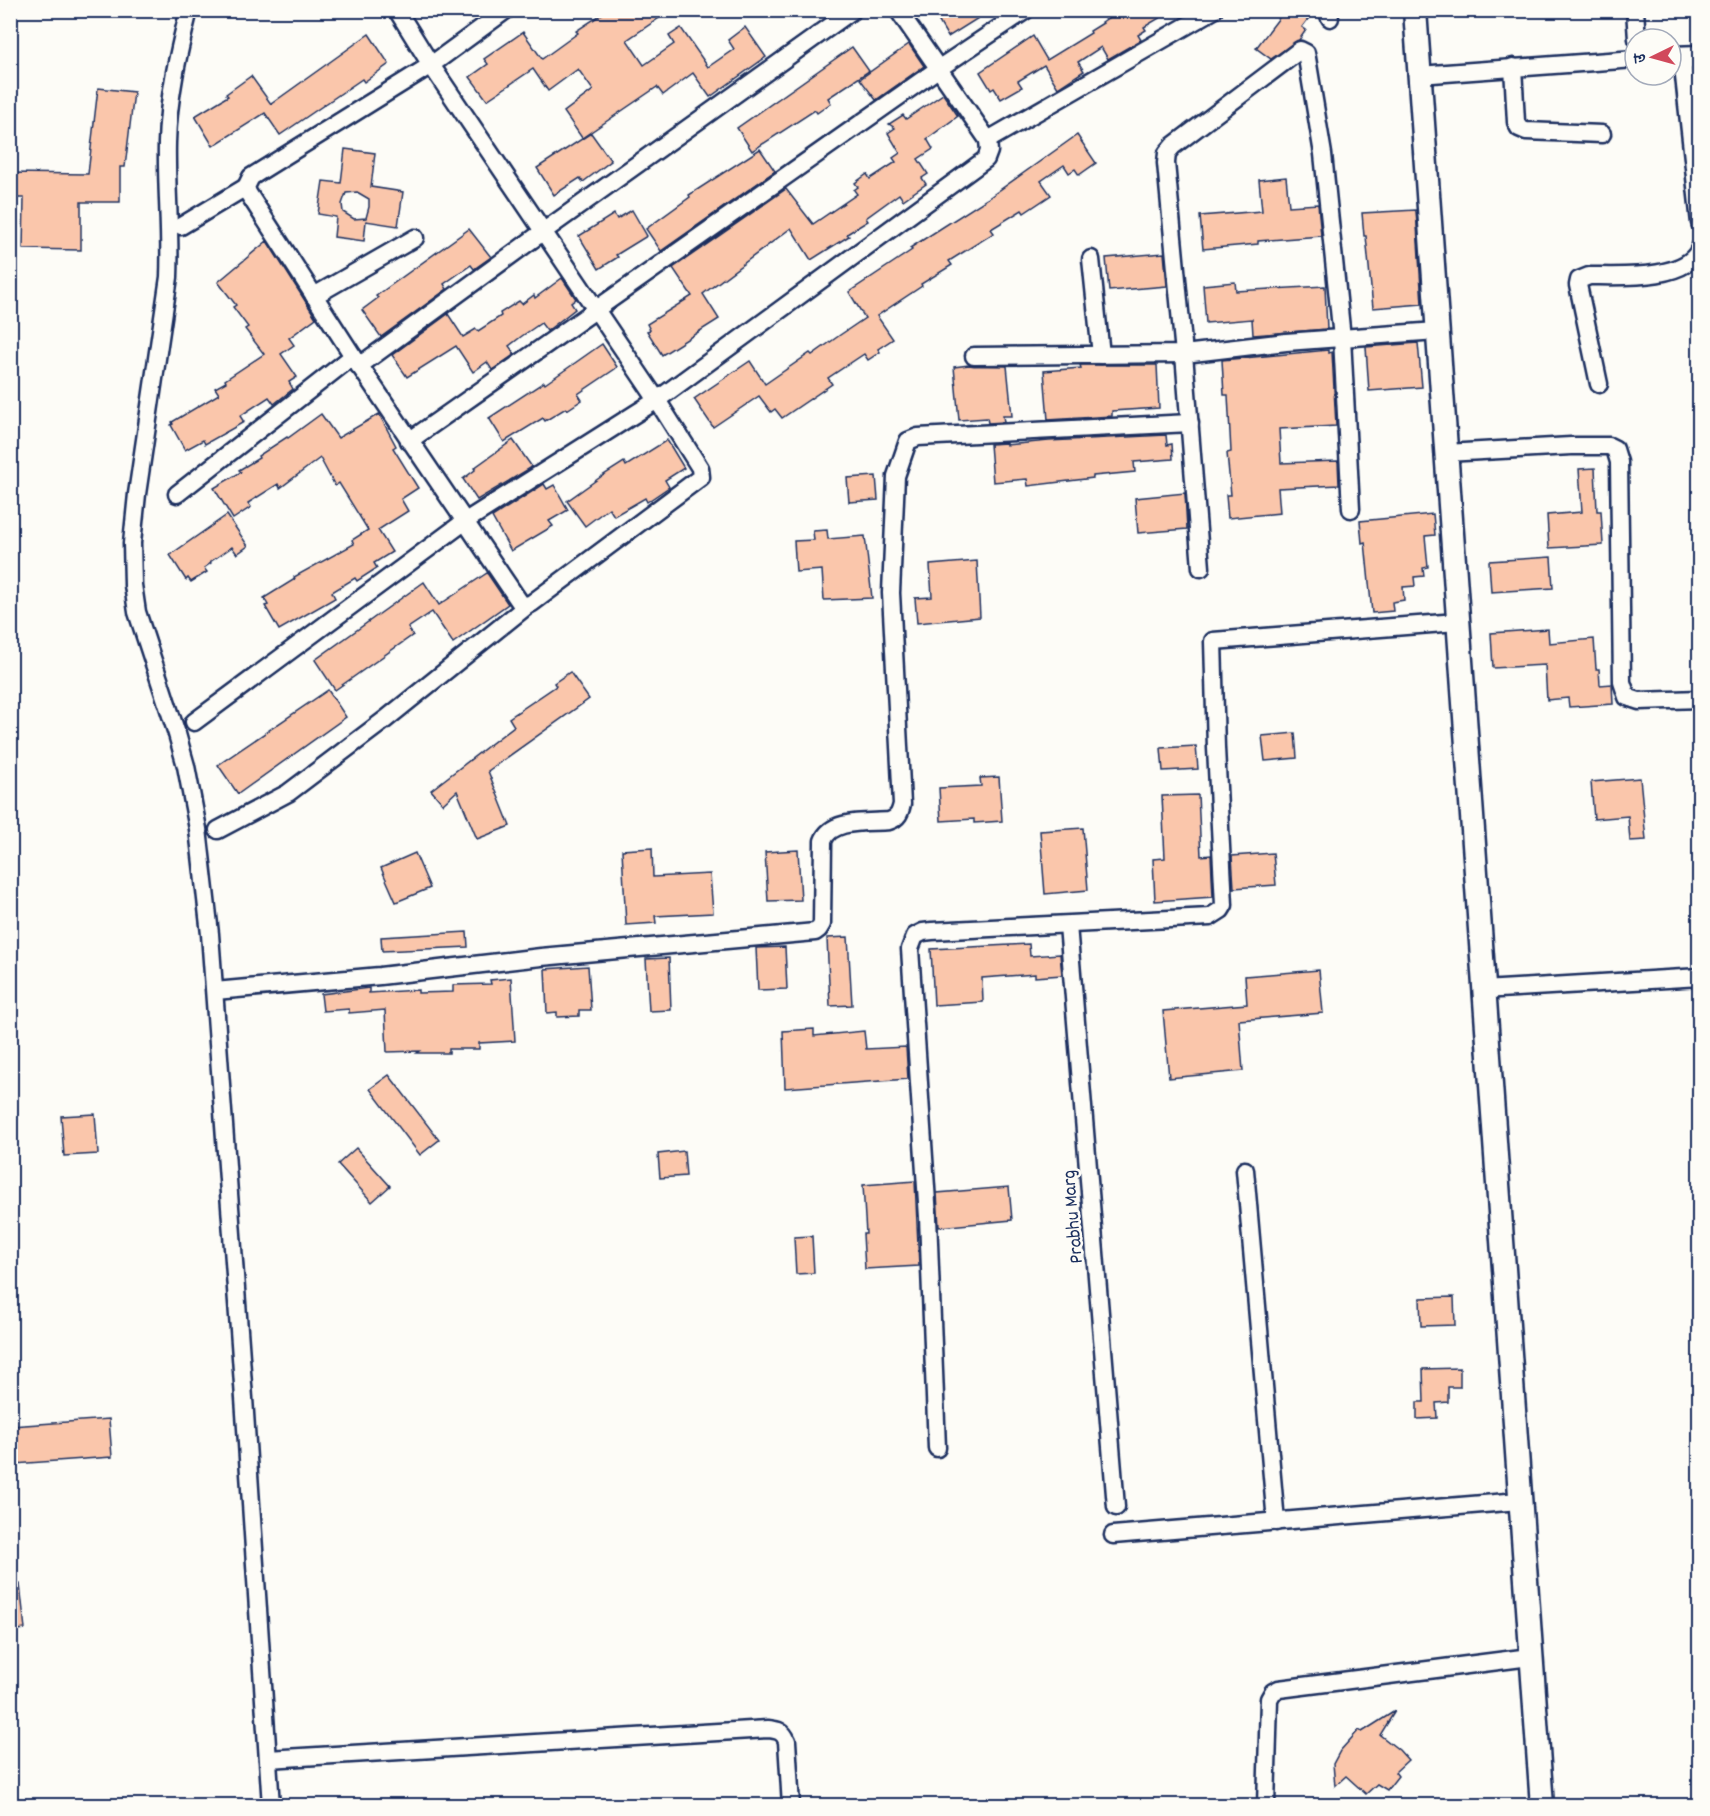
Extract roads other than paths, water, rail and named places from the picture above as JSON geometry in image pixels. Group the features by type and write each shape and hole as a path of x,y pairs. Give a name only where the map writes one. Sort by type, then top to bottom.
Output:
{"street":[{"path":"189,10 176,62 169,115 167,144 169,277 137,494 132,565 137,612 177,734 194,805 215,991 271,1806"},
{"path":"218,830 288,793 386,719 528,605 701,477 700,468 657,400 431,65 397,10"},
{"path":"181,226 246,188 251,177 431,65 506,10"},
{"path":"177,494 356,361 544,231 853,10"},
{"path":"194,722 464,522 657,400 986,159 989,151 988,140 898,10"},
{"path":"409,441 938,69 1026,10"},
{"path":"988,140 1214,10"},
{"path":"1415,10 1542,1806"},
{"path":"1635,10 1636,27"},
{"path":"1201,568 1166,163 1167,153 1300,50 1306,53 1323,153 1342,338 1351,509"},
{"path":"1684,57 1700,223"},
{"path":"1419,75 1623,60"},
{"path":"1513,67 1516,122 1519,128 1526,131 1602,134"},
{"path":"246,188 356,361 517,601 528,605"},
{"path":"314,296 414,238"},
{"path":"1599,384 1578,285 1579,280 1589,276 1652,274 1682,267 1696,256 1700,249"},
{"path":"1091,259 1101,355"},
{"path":"974,357 1184,354 1437,331"},
{"path":"215,991 380,976 541,957 814,932 822,924 825,835 831,829 839,826 895,820 902,804 891,593 896,476 908,441 918,437 1190,423"},
{"path":"1446,453 1571,446 1609,446 1615,449 1619,462 1624,693 1627,697 1639,701 1700,699"},
{"path":"937,1448 928,1217 910,949 915,936 923,932 1210,916 1221,910 1224,904 1213,641 1457,622"},
{"name":"Prabhu Marg","path":"1068,925 1116,1507"},
{"path":"1484,990 1700,977"},
{"path":"1245,1170 1276,1522"},
{"path":"1113,1535 1519,1501"},
{"path":"1266,1806 1269,1699 1273,1692 1279,1689 1530,1658"},
{"path":"268,1759 768,1729 778,1730 784,1734 787,1741 791,1806"}]}
